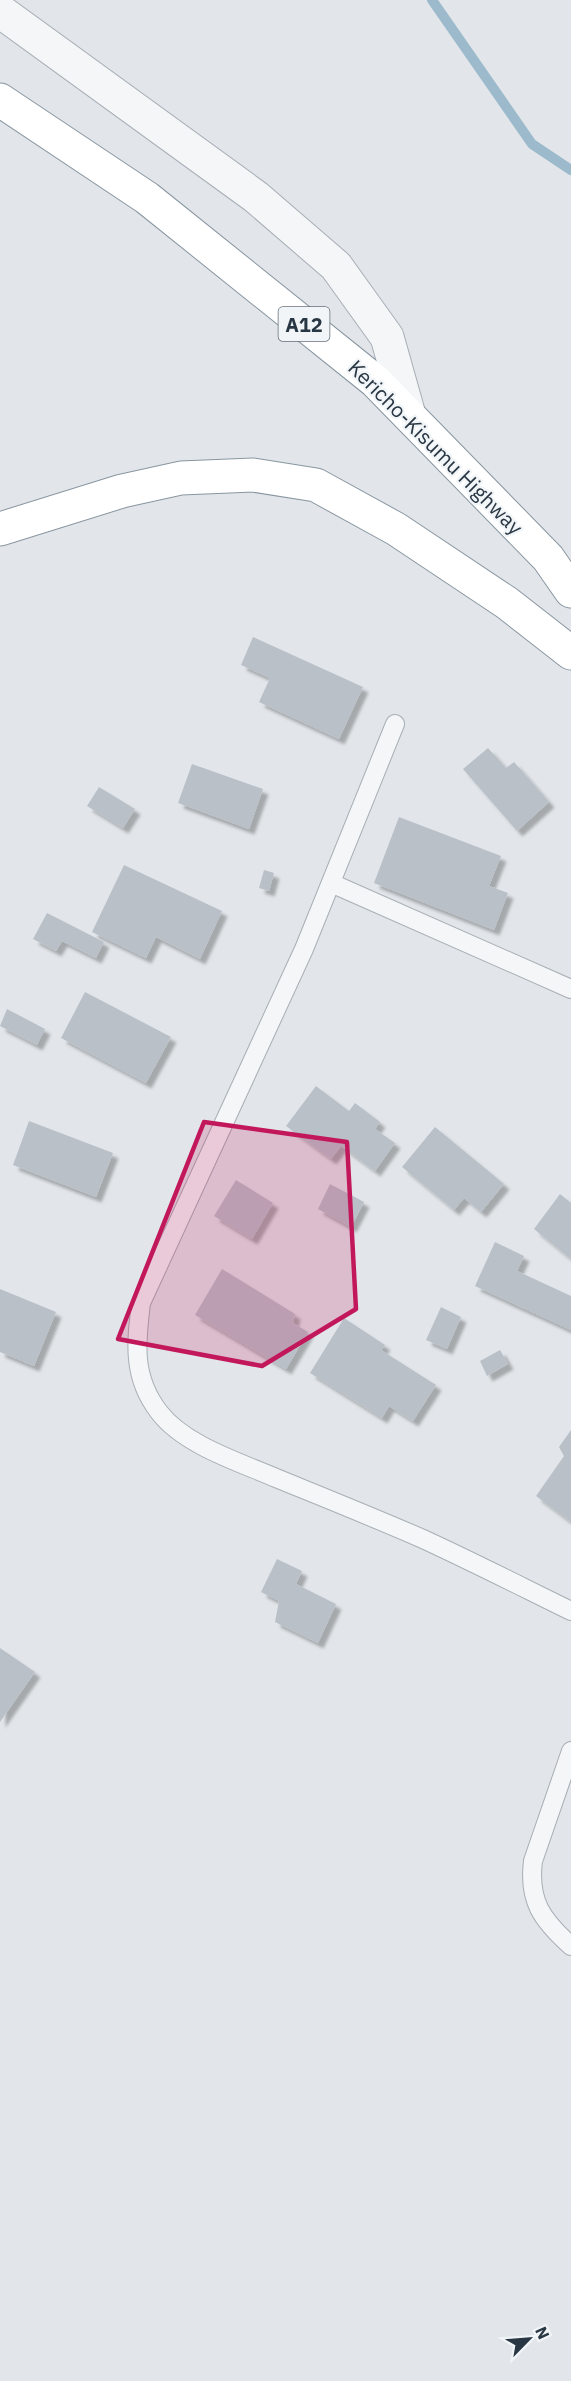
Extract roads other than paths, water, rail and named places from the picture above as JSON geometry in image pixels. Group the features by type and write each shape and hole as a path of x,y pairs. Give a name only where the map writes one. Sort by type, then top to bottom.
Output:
{"highway":[{"name":"Kericho-Kisumu Highway","path":"0,100 147,198 375,381 548,558 571,591"},
{"path":"0,529 122,491 181,478 253,475 316,485 396,529 507,603 571,653"}],"street":[{"path":"0,11 256,197 336,266 387,337 409,415"}],"lane":[{"path":"395,724 304,949 141,1303 137,1341 138,1366 144,1390 160,1413 181,1432 219,1454 423,1539 571,1611"},
{"path":"331,883 571,988"},
{"path":"571,1751 533,1861 531,1880 536,1902 544,1920 571,1946"}],"waterway":[{"path":"432,0 532,144 571,170"}]}
